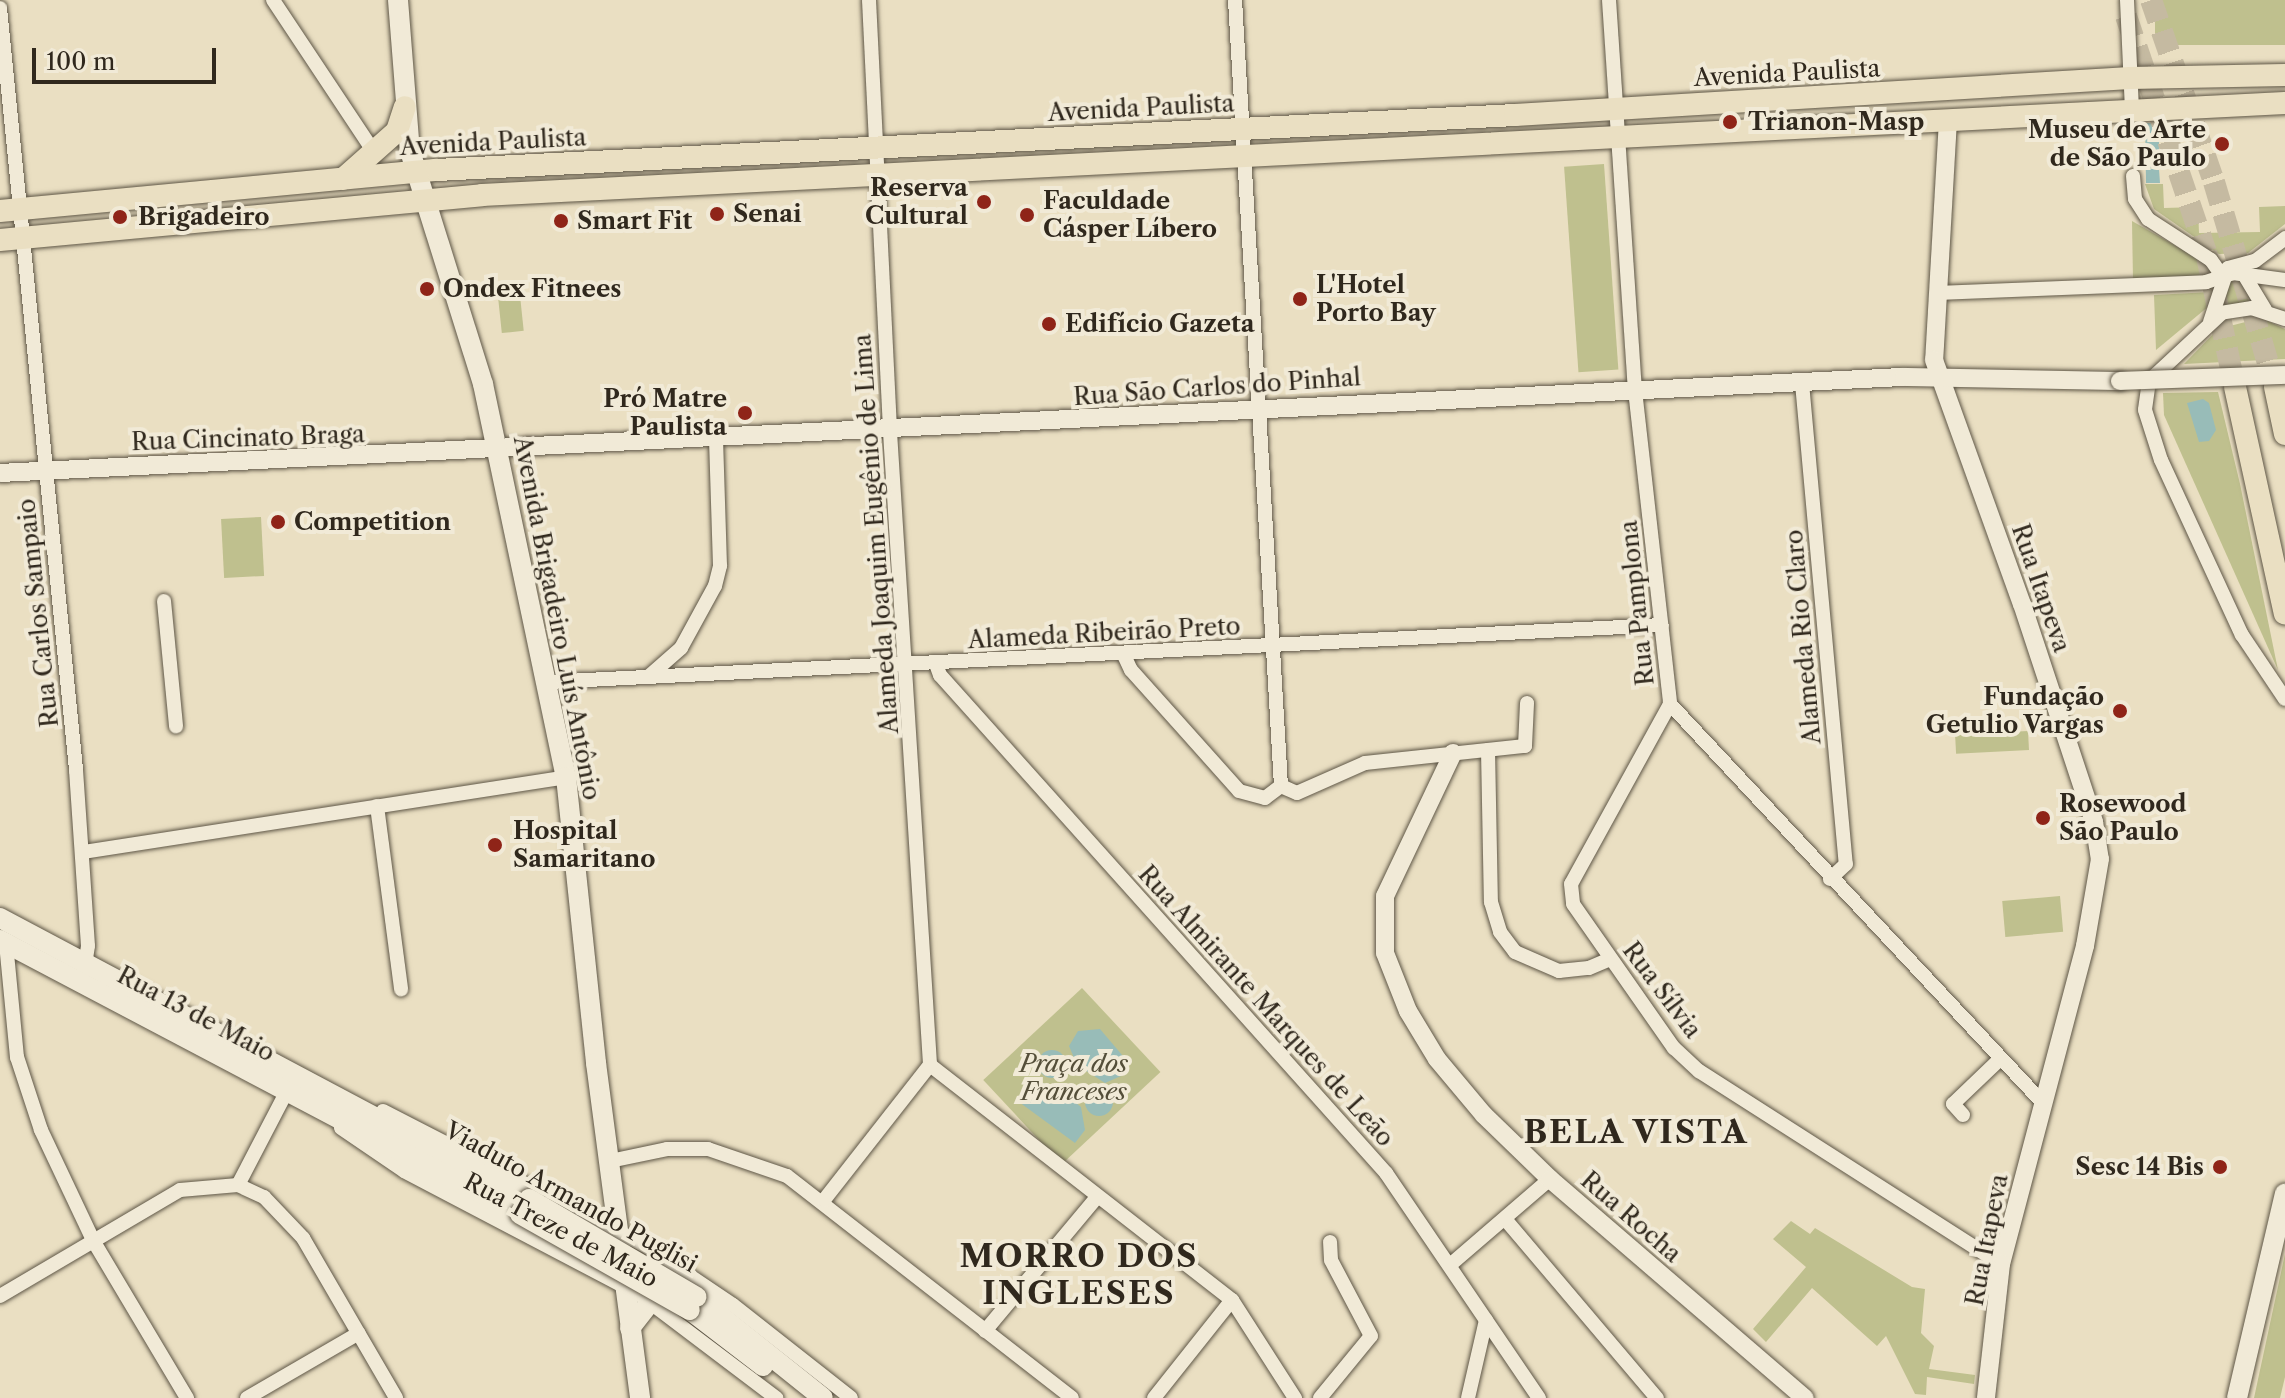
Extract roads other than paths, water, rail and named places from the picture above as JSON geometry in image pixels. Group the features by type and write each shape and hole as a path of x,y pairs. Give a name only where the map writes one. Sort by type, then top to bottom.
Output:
{"main road":[{"name":"Avenida Brigadeiro Luís Antônio","path":"398,0 405,107 416,171 483,384 566,777 640,1398"},
{"name":"Avenida Paulista","path":"10,210 416,171 1242,130 2130,78 2285,75"},
{"path":"11,239 425,199 2285,103"},
{"path":"342,179 403,125 405,107"},
{"path":"2280,381 2285,434"},
{"path":"2235,387 2285,614"},
{"name":"Rua 13 de Maio","path":"0,918 83,972 320,1099 368,1134"},
{"name":"Rua 13 de Maio","path":"3,942 83,972"},
{"name":"Rua 13 de Maio","path":"320,1099 361,1113"},
{"name":"Viaduto Armando Puglisi","path":"361,1113 694,1303 823,1398"},
{"name":"Viaduto Armando Puglisi","path":"368,1134 524,1207"},
{"path":"2237,1398 2285,1194"},
{"path":"630,1328 650,1302"},
{"name":"Viaduto Armando Puglisi","path":"694,1303 802,1398"}],"street":[{"path":"273,0 374,152"},
{"name":"Alameda Joaquim Eugênio de Lima","path":"869,0 890,432 930,1065"},
{"path":"1235,0 1256,408 1281,786"},
{"name":"Rua Pamplona","path":"1609,0 1615,139 1635,390 1670,704 1998,1061 2043,1103"},
{"path":"2127,0 2132,110"},
{"name":"Rua Carlos Sampaio","path":"0,8 11,239 44,470 83,852 83,972"},
{"name":"Rua Itapeva","path":"1948,120 1934,360 2022,604 2099,842 2099,886 2001,1264 1986,1398"},
{"path":"2133,176 2135,199 2148,219 2211,260 2222,276"},
{"path":"2210,322 2222,276 2234,265 2255,261 2285,238"},
{"path":"1937,293 2154,285 2222,276 2285,280"},
{"path":"2246,278 2265,310"},
{"path":"2285,319 2265,310 2237,309 2210,322 2149,381 2145,410 2161,460 2242,635 2285,699"},
{"name":"Rua São Carlos do Pinhal","path":"497,450 890,432 1256,408 1802,383 1939,378 2280,381"},
{"name":"Alameda Rio Claro","path":"1802,383 1846,864 1830,879"},
{"path":"648,677 681,648 715,586 720,566 716,440"},
{"name":"Rua Cincinato Braga","path":"0,473 497,450"},
{"path":"164,601 176,726"},
{"name":"Alameda Ribeirão Preto","path":"548,682 1662,625"},
{"path":"1123,653 1131,670 1239,791 1265,798 1281,786 1307,791 1365,763 1528,744 1527,703"},
{"name":"Rua Almirante Marques de Leão","path":"936,664 950,687 1368,1152 1450,1265 1539,1398"},
{"name":"Rua Sílvia","path":"1670,704 1571,884 1573,904 1674,1048 1699,1071 2001,1264"},
{"path":"1488,750 1491,902 1500,932 1515,952 1559,971 1589,968 1610,959"},
{"name":"Rua Rocha","path":"1453,753 1385,896 1385,953 1398,990 1437,1059 1484,1115 1550,1179 1805,1398"},
{"path":"83,852 566,777"},
{"path":"377,806 401,989"},
{"path":"3,942 24,1085 94,1242 187,1398"},
{"path":"1953,1105 1998,1061"},
{"path":"824,1200 930,1065 1232,1300 1295,1398"},
{"path":"238,1185 291,1083"},
{"name":"Rua Treze de Maio","path":"320,1099 427,1132 618,1229 680,1268 851,1398"},
{"name":"Rua Treze de Maio","path":"320,1099 404,1171 625,1286 668,1314 776,1398"},
{"path":"610,1161 667,1149 708,1149 764,1165 824,1200 1072,1398"},
{"path":"1450,1265 1550,1179"},
{"path":"0,1296 180,1190 238,1185 285,1215 396,1398"},
{"path":"985,1331 1097,1197"},
{"path":"560,1252 578,1252 594,1240 583,1212"},
{"path":"1505,1219 1657,1398"},
{"path":"1320,1398 1371,1336 1331,1260 1330,1242"},
{"path":"649,1248 655,1277 650,1302"},
{"path":"668,1314 662,1287 680,1268"},
{"path":"1154,1398 1232,1300"},
{"path":"1468,1398 1486,1320"},
{"path":"247,1398 359,1333"}],"water":[{"path":"2145,123 2159,123 2159,131 2150,136 2159,136 2159,164 2150,169 2159,169 2160,183 2146,183"},
{"path":"2203,399 2209,403 2216,430 2209,441 2199,442 2187,403"},
{"path":"1100,1029 1128,1062 1121,1076 1105,1083 1077,1065 1069,1046 1078,1031"},
{"path":"1052,1050 1062,1054 1066,1064 1062,1074 1052,1078 1042,1074 1038,1064 1042,1054"},
{"path":"1039,1082 1058,1088 1081,1107 1085,1130 1075,1143 1019,1102 1021,1094"},
{"path":"1099,1088 1109,1092 1113,1102 1109,1112 1099,1116 1089,1112 1085,1102 1089,1092"}],"tunnel":[{"path":"2151,0 2214,182 2275,387"},
{"path":"2126,16 2206,252 2235,387"}],"place":[{"name":"Trianon-Masp","path":"1730,122"},
{"name":"Museu de Arte de São Paulo","path":"2222,144"},
{"name":"Reserva Cultural","path":"984,202"},
{"name":"Senai","path":"717,214"},
{"name":"Faculdade Cásper Líbero","path":"1027,215"},
{"name":"Brigadeiro","path":"120,217"},
{"name":"Smart Fit","path":"561,221"},
{"name":"Ondex Fitnees","path":"427,289"},
{"name":"L'Hotel Porto Bay","path":"1300,299"},
{"name":"Edifício Gazeta","path":"1049,324"},
{"name":"Pró Matre Paulista","path":"745,413"},
{"name":"Competition","path":"278,522"},
{"name":"Fundação Getulio Vargas","path":"2120,711"},
{"name":"Rosewood São Paulo","path":"2043,818"},
{"name":"Hospital Samaritano","path":"495,845"},
{"name":"Sesc 14 Bis","path":"2220,1167"}],"district":[{"name":"BELA VISTA","path":"1636,1132"},
{"name":"MORRO DOS INGLESES","path":"1079,1276"}],"park label":[{"name":"Praça dos Franceses","path":"1074,1078"}]}
